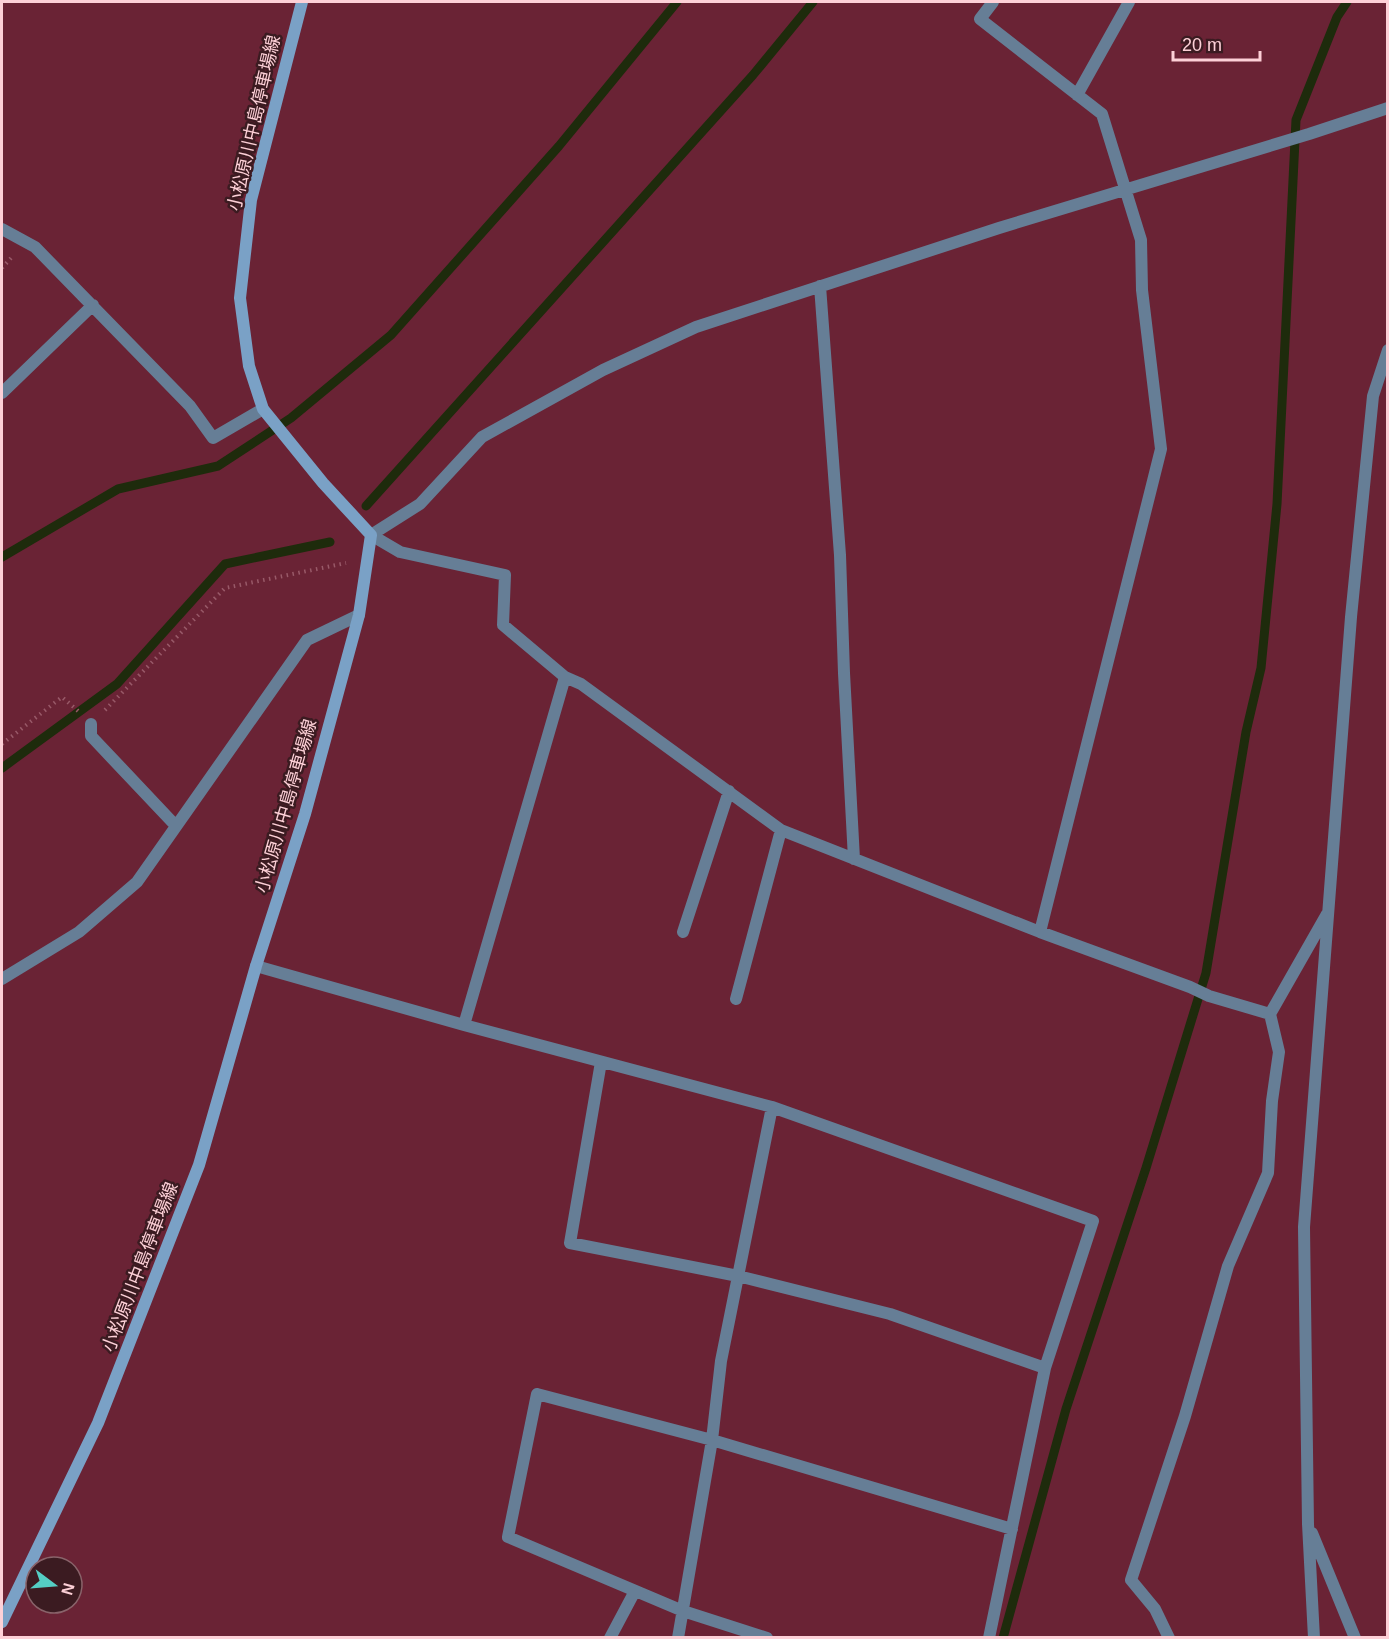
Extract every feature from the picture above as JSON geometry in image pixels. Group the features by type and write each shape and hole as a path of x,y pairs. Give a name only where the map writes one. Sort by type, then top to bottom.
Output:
{"main road":[{"name":"小松原川中島停車場線","path":"2,1622 98,1423 199,1165 256,966 305,814 359,615 371,534 323,483 263,409 249,366 240,298 251,200 302,2"}],"street":[{"path":"993,2 980,19 1102,114 1141,240 1142,290 1161,449 1040,932"},
{"path":"1077,95 1129,2"},
{"path":"1270,1014 1209,996 781,830 581,684 565,677 502,625 505,575 400,552 371,534 420,504 482,438 583,381 696,327 1126,189 1388,108"},
{"path":"2,229 35,247 190,406 213,438 263,409"},
{"path":"820,286 840,555 854,859"},
{"path":"2,393 93,305"},
{"path":"1314,1638 1308,1524 1304,1227 1351,617 1373,396 1388,350"},
{"path":"2,979 79,932 137,882 307,639 359,615"},
{"path":"464,1025 565,677"},
{"path":"91,724 91,736 176,826"},
{"path":"683,932 729,791"},
{"path":"736,999 781,830"},
{"path":"1169,1638 1155,1609 1131,1580 1185,1416 1228,1266 1268,1173 1272,1101 1279,1052 1270,1014 1329,910"},
{"path":"256,966 464,1025 772,1107 1093,1221 1045,1368 989,1638"},
{"path":"601,1062 570,1243 738,1276 890,1314 1045,1368"},
{"path":"678,1638 712,1440 721,1361 772,1107"},
{"path":"767,1638 683,1611 508,1537 537,1394 712,1440 1012,1529"},
{"path":"1308,1524 1355,1638"},
{"path":"610,1638 635,1591"}],"path":[{"path":"91,724 225,588 367,559"},
{"path":"2,744 62,697 72,704"}],"waterway":[{"path":"2,557 118,489 218,466 291,418 391,335 559,146 677,2"},
{"path":"366,506 753,75 813,2"},
{"path":"1003,1638 1066,1409 1146,1168 1206,973 1246,732 1261,668 1277,504 1296,120 1337,17 1347,2"},
{"path":"2,768 117,684 225,564 330,542"}]}
